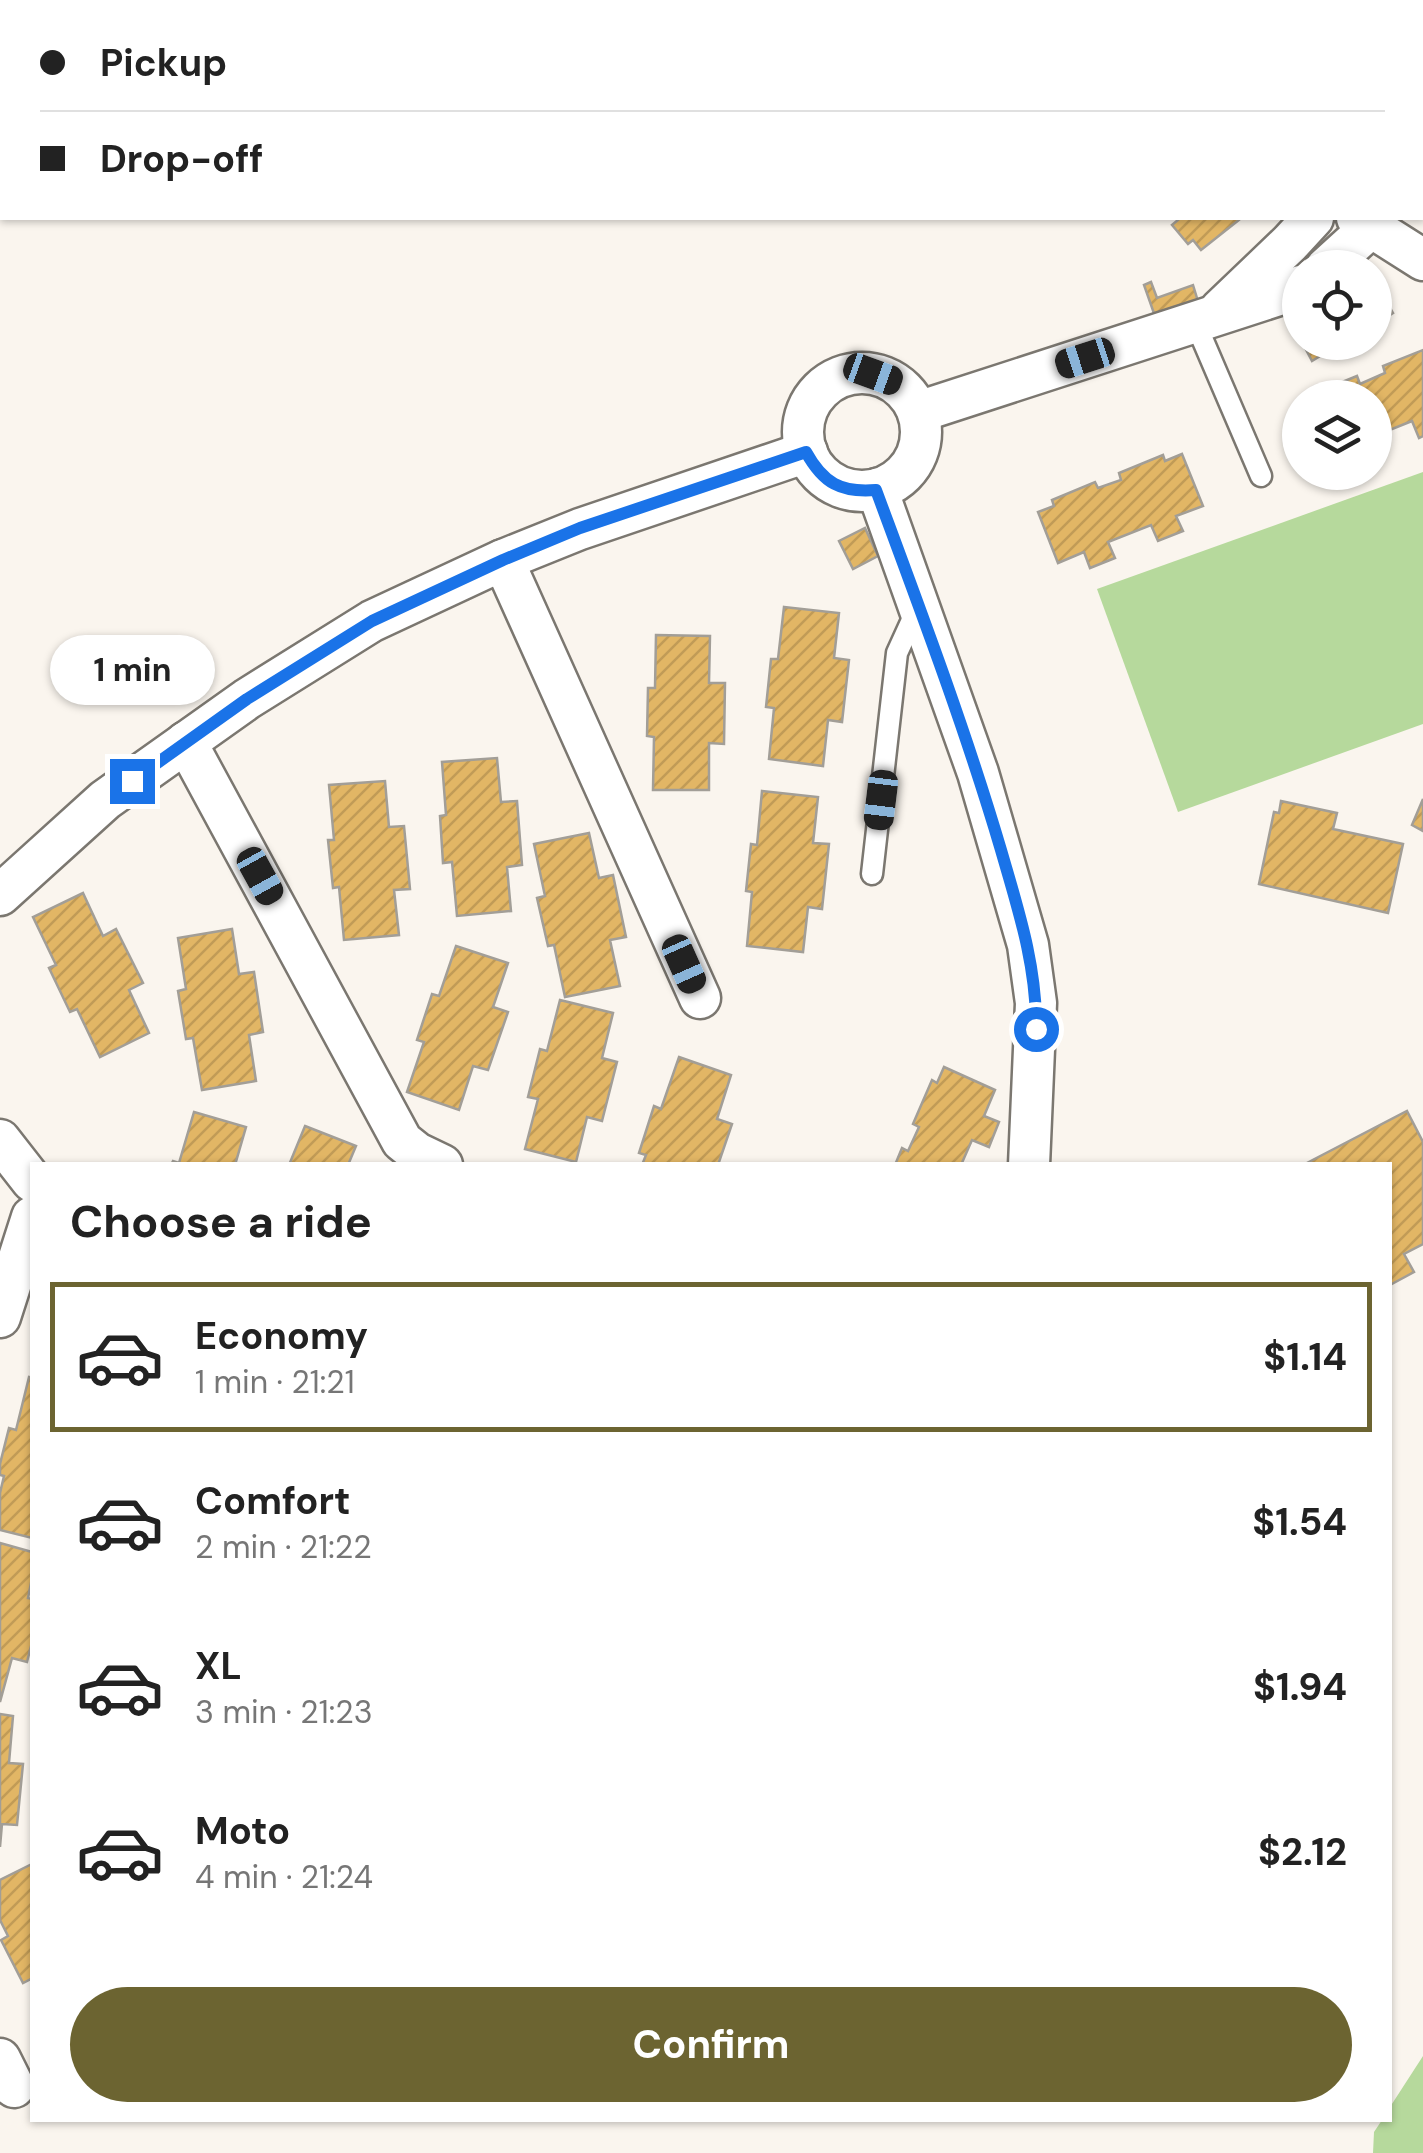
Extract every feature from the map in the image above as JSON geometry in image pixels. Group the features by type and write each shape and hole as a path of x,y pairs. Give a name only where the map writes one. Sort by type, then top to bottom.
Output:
{"street":[{"path":"1204,319 1312,220"},
{"path":"1344,250 1364,222 1423,260"},
{"path":"918,412 1282,294"},
{"path":"852,374 873,374 892,381 908,394 918,412 922,432 909,468 895,482 876,490 842,488 828,480 806,452 806,411 817,394 833,381 852,374"},
{"path":"0,895 106,800 247,699 372,621 580,528 806,452"},
{"path":"876,490 978,773 1028,945 1036,1004 1029,1162"},
{"path":"503,560 700,998"},
{"path":"186,742 369,1076 397,1153 417,1153 436,1162"},
{"path":"0,1140 30,1178"},
{"path":"0,1316 30,1222"}],"lane":[{"path":"1204,319 1261,476"},
{"path":"872,874 897,653 919,605"}],"green space":[{"path":"1423,472 1423,724 1178,812 1097,589 1373,490 1392,490 1392,483"},
{"path":"1423,2056 1423,2153 1373,2153 1374,2132 1381,2122 1392,2122 1392,2104"}],"building":[{"path":"1178,220 1239,220 1201,250 1193,240 1188,244 1172,225"},
{"path":"1151,282 1157,298 1193,285 1200,308 1157,322 1144,285"},
{"path":"1423,350 1423,436 1419,438 1412,421 1392,429 1392,380 1369,380 1385,373 1383,366"},
{"path":"1182,454 1203,506 1176,516 1183,531 1158,541 1151,525 1108,542 1115,558 1090,568 1084,552 1058,563 1038,512 1054,506 1052,500 1095,482 1098,488 1121,480 1119,473 1163,455 1165,461"},
{"path":"865,528 878,556 853,569 839,541"},
{"path":"784,607 839,613 834,658 849,660 842,722 828,720 823,766 769,759 774,708 766,707 771,659 778,659"},
{"path":"656,635 710,636 709,683 725,683 724,744 709,743 709,790 653,790 654,737 647,736 648,688 655,688"},
{"path":"497,758 501,802 517,801 522,865 507,867 511,911 457,916 452,862 443,863 440,816 446,815 442,762"},
{"path":"385,781 389,827 404,826 410,889 394,890 399,935 344,940 339,887 333,888 328,840 334,840 329,785"},
{"path":"762,791 818,797 813,843 829,844 822,909 808,907 803,952 747,946 752,892 746,891 751,844 757,845"},
{"path":"1423,799 1423,831 1412,825"},
{"path":"1281,801 1337,813 1333,829 1403,844 1388,913 1259,884 1274,812 1279,813"},
{"path":"589,833 599,878 613,875 626,937 610,940 620,986 565,997 554,945 548,946 537,898 545,896 534,844"},
{"path":"83,893 103,936 116,929 143,983 129,990 149,1033 100,1057 77,1009 70,1012 49,968 56,965 33,917"},
{"path":"232,929 239,974 254,972 263,1032 249,1035 256,1081 202,1090 193,1038 186,1039 178,991 186,989 178,938"},
{"path":"456,946 508,963 493,1007 508,1012 488,1070 473,1066 459,1110 407,1092 424,1042 417,1040 432,994 439,996"},
{"path":"560,1000 613,1013 602,1058 617,1062 602,1121 587,1117 576,1162 525,1149 538,1099 528,1097 540,1049 547,1051"},
{"path":"679,1057 731,1075 717,1119 732,1124 719,1162 643,1162 646,1155 639,1153 654,1106 661,1109"},
{"path":"944,1067 995,1090 984,1116 999,1122 989,1147 972,1140 962,1162 896,1162 902,1148 908,1151 919,1127 913,1124 932,1080 937,1083"},
{"path":"1407,1111 1423,1142 1423,1244 1404,1254 1414,1272 1392,1284 1392,1162 1309,1162"},
{"path":"194,1112 246,1127 236,1162 179,1162"},
{"path":"305,1126 356,1146 349,1162 290,1162"},
{"path":"29,1377 30,1538 0,1530 4,1476 0,1475 0,1464 9,1428 16,1430"},
{"path":"0,1543 30,1551 30,1650 27,1662 12,1658 0,1702"},
{"path":"0,1714 13,1716 9,1763 23,1764 17,1825 2,1824 0,1847"},
{"path":"30,1865 30,1980 23,1983 1,1940 8,1936 0,1920 0,1880"}],"route":[{"path":"132,781 247,699 372,621 580,528 806,452 828,480 842,488 876,490 978,773 1028,945 1036,1029"}]}
